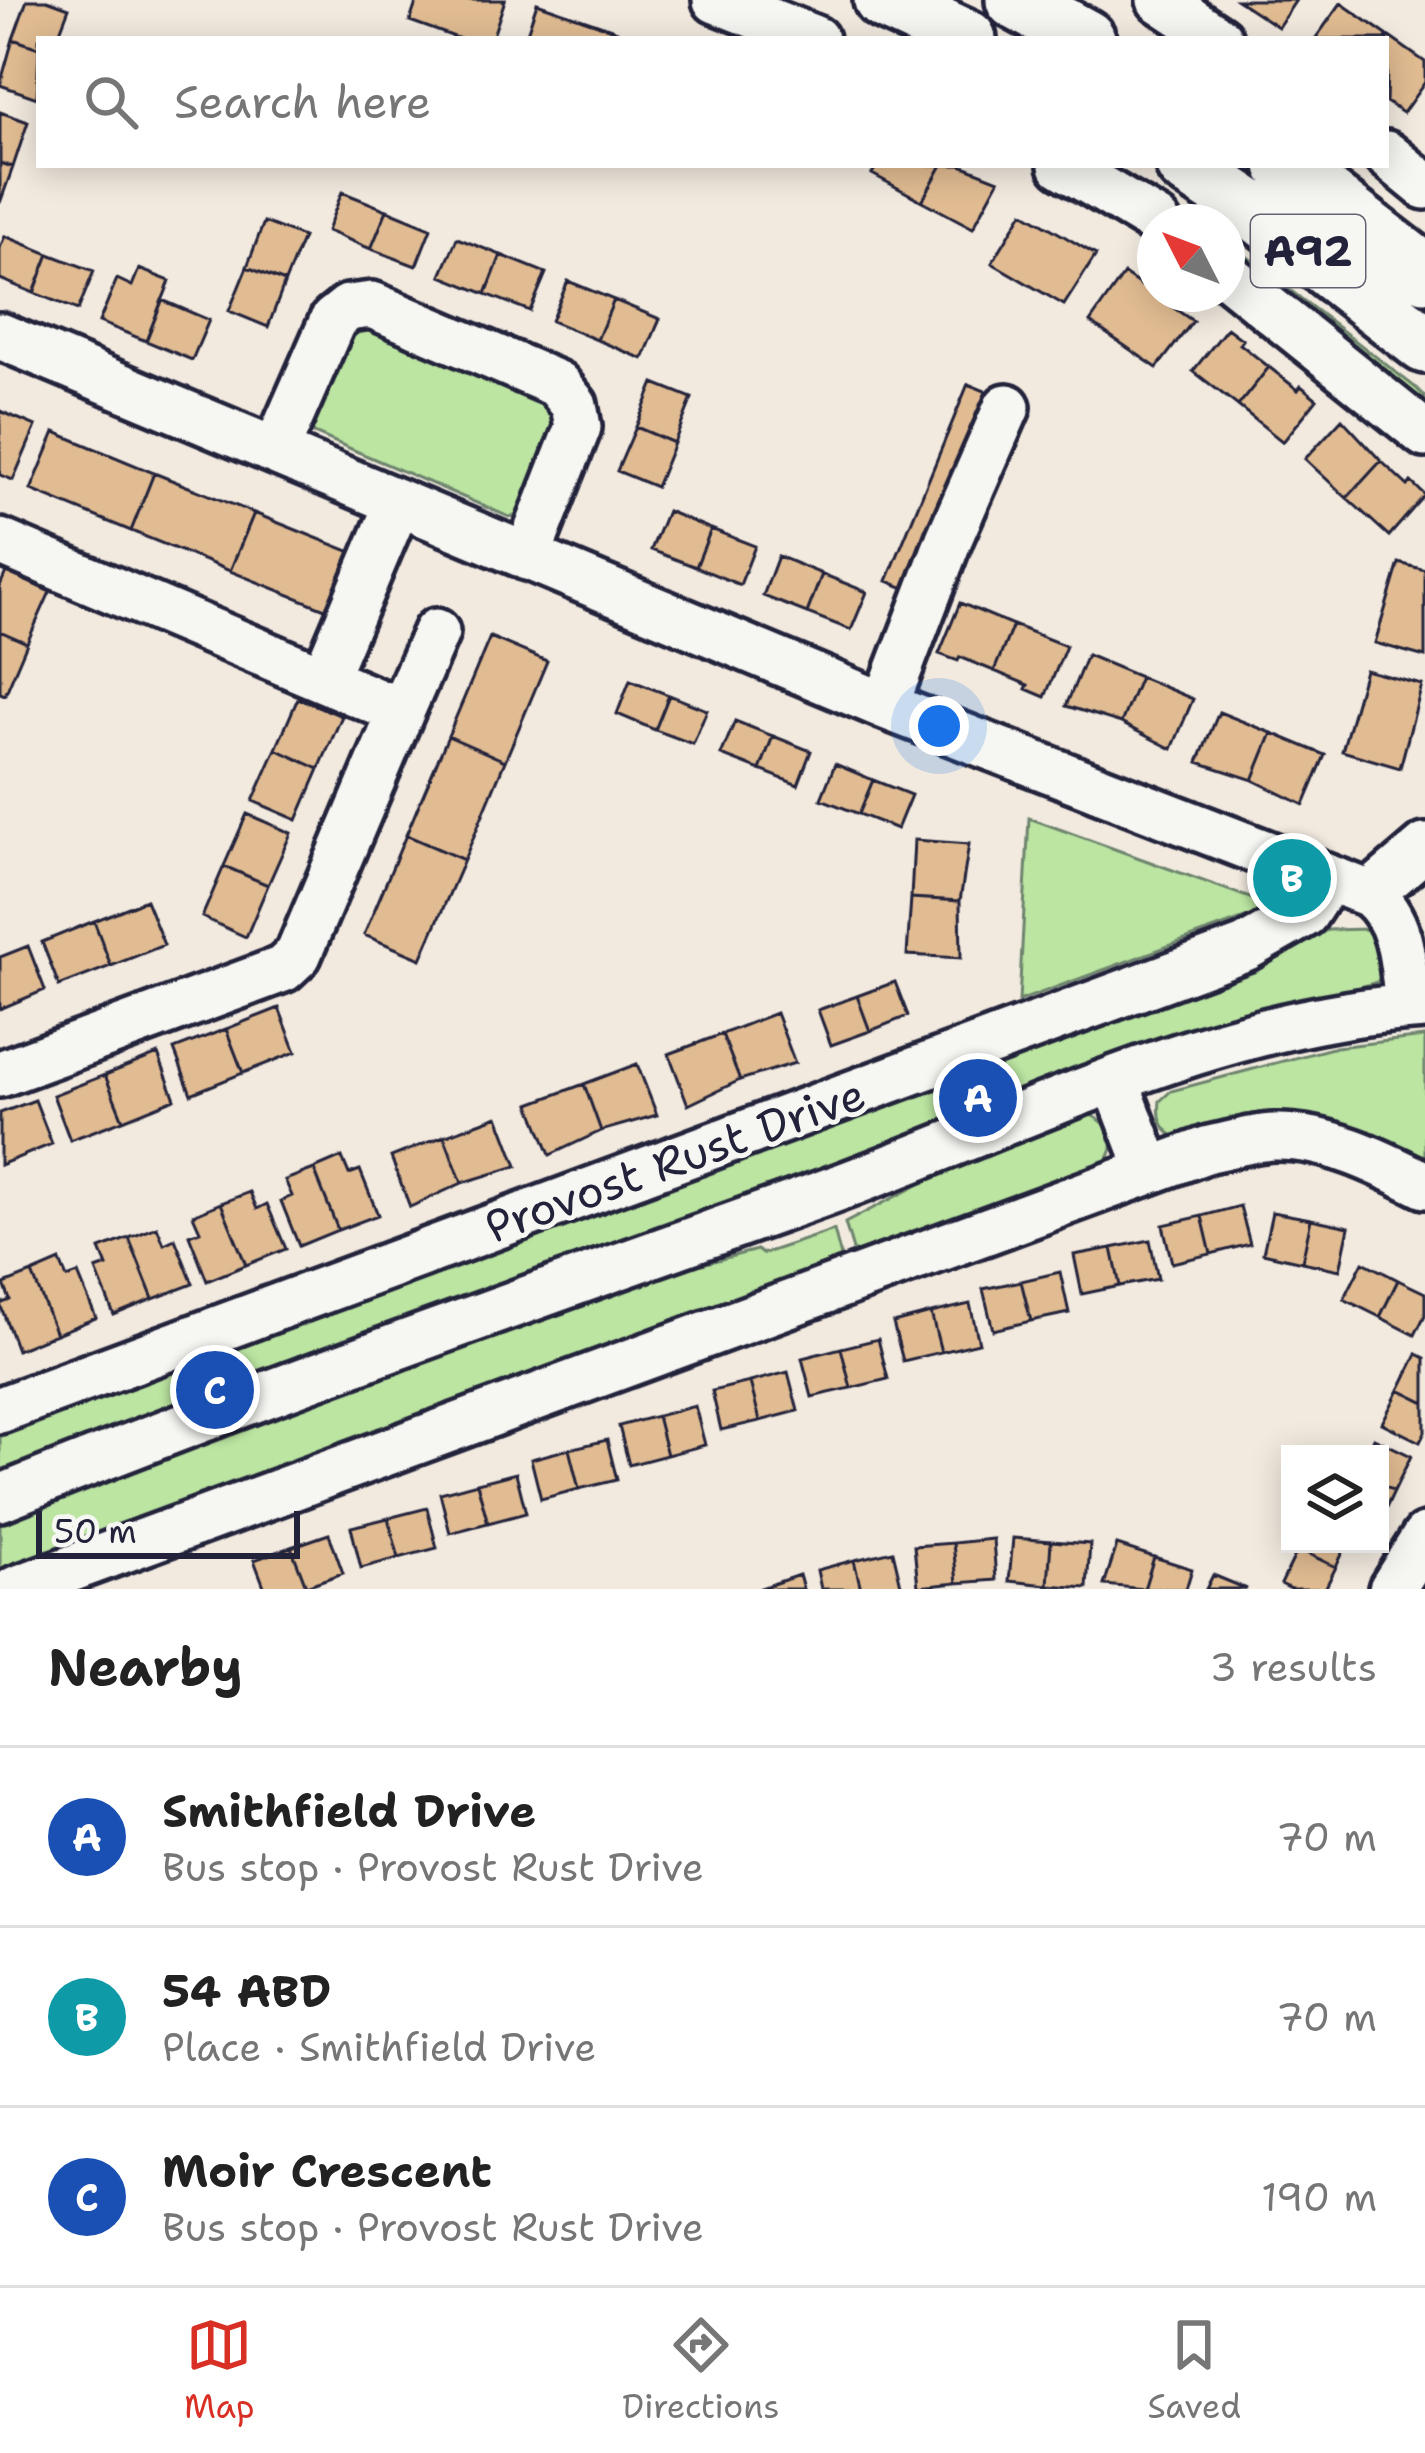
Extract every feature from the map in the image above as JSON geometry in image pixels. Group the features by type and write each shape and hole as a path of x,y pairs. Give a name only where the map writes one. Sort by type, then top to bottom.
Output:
{"main road":[{"path":"884,0 961,36"},
{"path":"1015,0 1081,36"},
{"name":"A92","path":"1190,168 1260,215 1425,344"},
{"name":"A92","path":"1289,168 1425,273"}],"street":[{"path":"716,0 807,36"},
{"path":"1160,0 1214,36"},
{"path":"1389,156 1425,186"},
{"path":"1067,168 1137,210"},
{"path":"1245,289 1425,434"},
{"path":"277,450 333,320 348,308 372,305 556,384 574,405 578,427 527,557"},
{"path":"0,336 885,706 1349,887 1392,918 1416,1006"},
{"path":"885,706 1006,407"},
{"path":"324,678 398,503"},
{"path":"0,542 400,712"},
{"path":"0,1075 283,969 298,955 436,632"},
{"name":"Provost Rust Drive","path":"0,1410 1245,948 1425,847"},
{"name":"Provost Rust Drive","path":"0,1498 1115,1080 1246,1037 1353,1013 1416,1006"},
{"path":"1115,1080 1148,1169"},
{"path":"16,1589 1209,1149 1273,1137 1305,1140 1367,1156 1425,1185"},
{"path":"1392,1589 1425,1538"}],"green space":[{"path":"1245,255 1416,388 1425,397 1425,411 1245,266"},
{"path":"380,323 553,405 559,436 530,513 509,517 314,433 302,410 339,333"},
{"path":"1029,818 1275,907 1019,1001"},
{"path":"1368,929 1387,944 1388,965 1377,982 1111,1062 0,1475 0,1424 1328,930"},
{"path":"1425,1037 1425,1170 1175,1138 1162,1122 1160,1101 1171,1091 1336,1047"},
{"path":"1082,1112 1102,1122 1112,1137 1110,1154 1097,1171 856,1260 845,1223 979,1153"},
{"path":"834,1230 843,1265 0,1579 0,1521 9,1517 211,1435 642,1279 757,1250 762,1254"}],"building":[{"path":"27,0 47,0 69,8 58,36 36,36 36,47 13,39"},
{"path":"417,0 505,0 493,36 452,36 410,21"},
{"path":"1237,0 1296,0 1278,27"},
{"path":"537,3 617,31 615,36 526,36"},
{"path":"1341,3 1388,36 1317,36"},
{"path":"1389,37 1425,62 1425,82 1403,113 1389,104"},
{"path":"13,39 36,47 36,98 0,85"},
{"path":"0,112 28,122 13,167 0,163"},
{"path":"0,163 13,167 0,203"},
{"path":"875,168 940,168 922,201 872,174"},
{"path":"940,168 969,168 999,180 973,228 922,201"},
{"path":"342,192 387,210 371,249 327,231"},
{"path":"387,210 431,228 416,266 371,249"},
{"path":"1023,212 1096,255 1064,305 992,263"},
{"path":"264,222 303,237 285,282 247,267"},
{"path":"5,236 49,254 34,293 0,279"},
{"path":"457,238 501,255 486,294 441,276"},
{"path":"49,254 94,271 78,310 34,293"},
{"path":"501,255 546,273 530,311 486,294"},
{"path":"247,267 285,282 268,327 229,311"},
{"path":"139,269 170,281 146,341 99,322 117,279 132,286"},
{"path":"1124,274 1137,283 1137,312 1180,312 1193,321 1157,368 1090,322"},
{"path":"568,281 614,300 597,340 551,321"},
{"path":"162,300 209,320 192,360 146,341"},
{"path":"614,300 660,319 643,359 597,340"},
{"path":"1227,328 1269,367 1238,406 1193,371"},
{"path":"1269,367 1317,399 1283,442 1238,406"},
{"path":"654,383 692,398 674,443 636,427"},
{"path":"968,384 995,395 914,592 887,581"},
{"path":"0,411 36,426 13,480 0,475"},
{"path":"1342,419 1381,461 1347,498 1305,459"},
{"path":"636,427 674,443 656,487 617,471"},
{"path":"55,432 154,473 131,531 31,490"},
{"path":"1381,461 1425,495 1389,536 1347,498"},
{"path":"154,473 254,513 230,571 131,531"},
{"path":"667,511 711,529 696,567 651,550"},
{"path":"254,513 354,553 330,611 230,571"},
{"path":"711,529 755,546 740,585 696,567"},
{"path":"778,556 822,574 807,613 763,596"},
{"path":"1399,563 1425,570 1425,657 1375,643"},
{"path":"6,572 50,592 27,643 0,631 0,586"},
{"path":"822,574 867,592 851,630 807,613"},
{"path":"960,603 1013,625 994,671 939,654"},
{"path":"1013,625 1066,646 1045,697 994,671"},
{"path":"0,631 27,643 5,695 0,693"},
{"path":"490,637 547,661 505,761 448,736"},
{"path":"1087,655 1140,677 1121,723 1066,706"},
{"path":"1365,670 1422,685 1400,768 1342,751"},
{"path":"1140,677 1193,699 1172,749 1121,723"},
{"path":"630,680 669,695 655,730 617,714"},
{"path":"669,695 707,710 693,744 655,730"},
{"path":"298,698 342,716 319,769 276,749"},
{"path":"1219,712 1272,733 1253,780 1198,762"},
{"path":"735,721 773,736 760,770 721,755"},
{"path":"1272,733 1325,755 1304,805 1253,780"},
{"path":"448,736 505,761 464,860 406,835"},
{"path":"773,736 811,751 798,785 760,770"},
{"path":"276,749 319,769 297,820 253,801"},
{"path":"835,764 873,780 859,814 821,799"},
{"path":"873,780 911,795 897,829 859,814"},
{"path":"247,814 291,833 268,885 224,866"},
{"path":"406,835 464,860 421,959 364,935"},
{"path":"914,840 969,844 960,901 911,898"},
{"path":"224,866 268,885 246,937 202,917"},
{"path":"911,898 960,901 961,958 907,955"},
{"path":"146,900 164,945 111,966 94,921"},
{"path":"94,921 111,966 59,986 42,942"},
{"path":"28,946 45,990 0,1009 0,957"},
{"path":"895,982 908,1016 870,1031 857,996"},
{"path":"857,996 870,1031 831,1045 818,1010"},
{"path":"279,1008 296,1052 243,1073 226,1029"},
{"path":"776,1013 795,1063 740,1080 722,1034"},
{"path":"226,1029 243,1073 191,1094 174,1049"},
{"path":"722,1034 740,1080 688,1105 669,1054"},
{"path":"158,1054 175,1099 123,1120 105,1075"},
{"path":"637,1064 657,1115 601,1131 584,1084"},
{"path":"105,1075 123,1120 70,1140 53,1095"},
{"path":"584,1084 601,1131 550,1155 530,1104"},
{"path":"35,1100 52,1144 0,1165 0,1113"},
{"path":"498,1116 517,1166 462,1183 444,1136"},
{"path":"444,1136 462,1183 410,1207 391,1157"},
{"path":"342,1157 349,1174 360,1170 378,1215 338,1230 314,1169"},
{"path":"314,1169 338,1230 299,1246 281,1201 292,1196 285,1180"},
{"path":"250,1192 257,1209 267,1204 286,1249 246,1265 221,1203"},
{"path":"221,1203 246,1265 207,1281 189,1235 200,1231 193,1215"},
{"path":"1240,1206 1250,1244 1211,1254 1202,1216"},
{"path":"1272,1212 1311,1219 1302,1262 1263,1253"},
{"path":"1202,1216 1211,1254 1172,1263 1163,1225"},
{"path":"1311,1219 1349,1227 1340,1270 1302,1262"},
{"path":"157,1227 164,1244 175,1239 193,1284 153,1299 129,1238"},
{"path":"129,1238 153,1299 114,1315 96,1270 107,1266 100,1249"},
{"path":"1150,1240 1158,1279 1120,1286 1112,1248"},
{"path":"1112,1248 1120,1286 1082,1294 1074,1255"},
{"path":"60,1261 67,1278 78,1274 96,1318 56,1334 32,1273"},
{"path":"1363,1262 1398,1280 1380,1317 1344,1299"},
{"path":"1060,1272 1069,1313 1031,1321 1021,1281"},
{"path":"32,1273 56,1334 17,1350 0,1304 10,1300 4,1284"},
{"path":"1398,1280 1425,1293 1425,1315 1415,1335 1380,1317"},
{"path":"1021,1281 1031,1321 993,1330 983,1289"},
{"path":"970,1304 979,1343 941,1352 931,1313"},
{"path":"931,1313 941,1352 903,1361 893,1323"},
{"path":"878,1339 888,1379 851,1388 841,1348"},
{"path":"841,1348 851,1388 812,1397 802,1358"},
{"path":"1417,1354 1425,1358 1425,1403 1399,1390"},
{"path":"788,1372 798,1411 760,1421 750,1382"},
{"path":"750,1382 760,1421 721,1430 712,1391"},
{"path":"1399,1390 1425,1403 1425,1432 1420,1442 1382,1423"},
{"path":"695,1406 705,1445 667,1455 657,1416"},
{"path":"657,1416 667,1455 629,1465 619,1426"},
{"path":"607,1440 617,1480 579,1489 569,1449"},
{"path":"1389,1445 1411,1456 1394,1491 1389,1488"},
{"path":"569,1449 579,1489 541,1499 531,1459"},
{"path":"516,1473 526,1513 488,1523 477,1483"},
{"path":"477,1483 488,1523 450,1533 440,1493"},
{"path":"427,1508 437,1548 399,1558 388,1518"},
{"path":"388,1518 399,1558 361,1568 351,1527"},
{"path":"329,1534 343,1573 306,1586 291,1547"},
{"path":"1013,1538 1051,1541 1048,1585 1009,1581"},
{"path":"993,1539 996,1580 957,1583 953,1543"},
{"path":"1051,1541 1090,1544 1087,1588 1048,1585"},
{"path":"953,1543 957,1583 918,1587 914,1546"},
{"path":"1117,1545 1154,1557 1144,1589 1104,1585"},
{"path":"291,1547 306,1586 265,1589 254,1560"},
{"path":"893,1551 902,1589 861,1589 854,1560"},
{"path":"1296,1553 1336,1567 1325,1589 1291,1589 1281,1584"},
{"path":"1306,1553 1343,1553 1336,1567"},
{"path":"1154,1557 1192,1569 1186,1589 1144,1589"},
{"path":"854,1560 861,1589 821,1589 817,1570"},
{"path":"799,1575 803,1589 761,1588"},
{"path":"1213,1575 1247,1589 1206,1589"}],"place":[{"name":"54 ABD","path":"1292,878"},
{"name":"Smithfield Drive","path":"978,1098"},
{"name":"Moir Crescent","path":"215,1390"}]}
